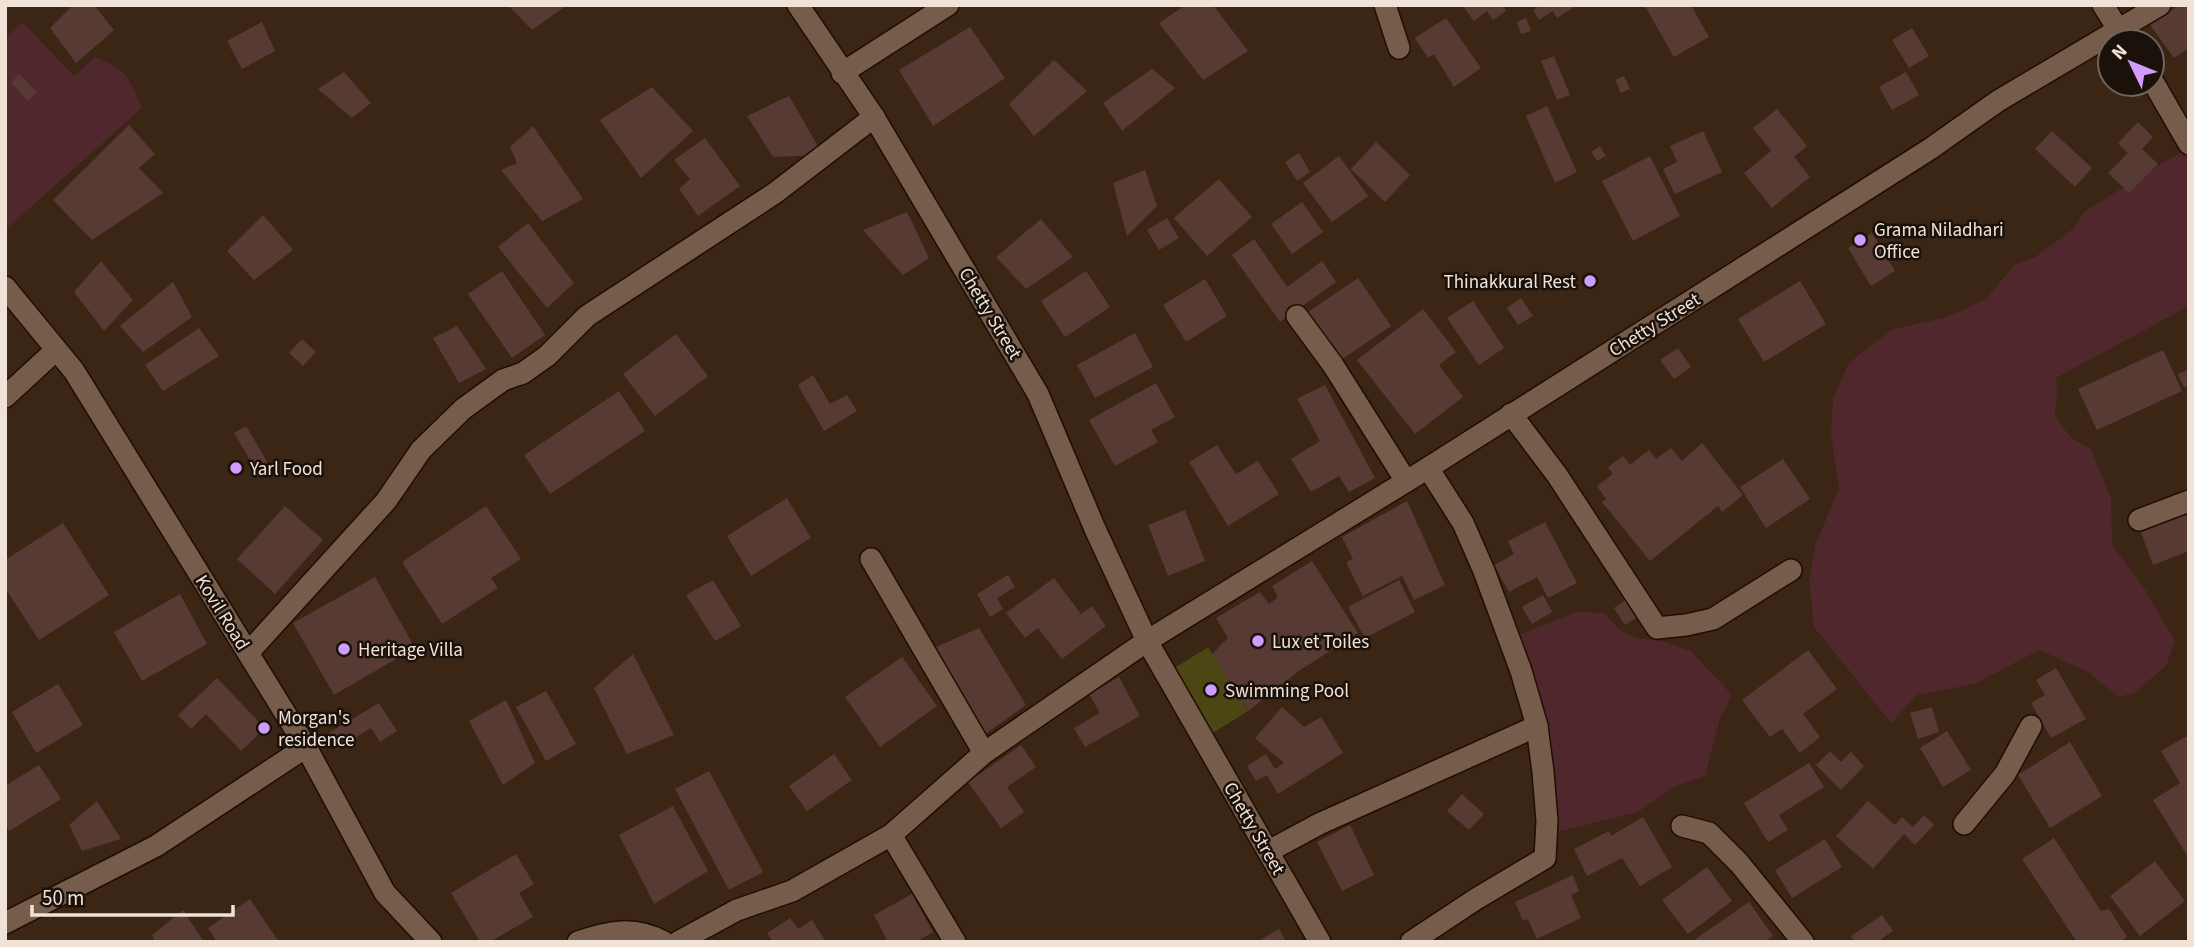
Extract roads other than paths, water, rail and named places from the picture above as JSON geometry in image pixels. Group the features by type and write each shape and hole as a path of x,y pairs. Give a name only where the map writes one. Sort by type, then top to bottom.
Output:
{"street":[{"name":"Chetty Street","path":"798,5 874,117 1038,394 1095,529 1147,642 1320,942"},
{"path":"842,73 948,5"},
{"path":"1385,5 1399,48"},
{"path":"2103,5 2117,28"},
{"name":"Chetty Street","path":"2132,28 2160,5"},
{"name":"Chetty Street","path":"1147,642 1428,468 1930,149 1998,101 2096,50"},
{"path":"2163,98 2189,144"},
{"path":"248,653 386,501 421,450 463,409 503,380 523,373 547,356 587,316 775,193 874,117"},
{"name":"Kovil Road","path":"5,287 74,371 306,747 385,893 431,942"},
{"path":"1297,316 1333,365 1406,481"},
{"path":"5,397 55,349"},
{"path":"1511,414 1557,475 1657,628 1713,619 1791,570"},
{"path":"1411,942 1475,899 1545,858 1547,821 1537,726 1521,671 1463,523 1428,468"},
{"path":"2139,520 2189,501"},
{"path":"871,559 984,753"},
{"path":"678,942 737,909 792,891 891,835 984,753 1147,642"},
{"path":"1269,850 1319,824 1537,726"},
{"path":"1964,824 2005,774 2031,726"},
{"path":"5,923 156,846 306,747"},
{"path":"1682,826 1709,833 1739,863 1803,942"},
{"path":"891,835 955,942"},
{"path":"578,942 607,932 631,930 664,942"}],"place":[{"name":"Grama Niladhari Office","path":"1860,240"},
{"name":"Thinakkural Rest","path":"1590,281"},
{"name":"Yarl Food","path":"236,468"},
{"name":"Lux et Toiles","path":"1258,641"},
{"name":"Heritage Villa","path":"344,649"},
{"name":"Swimming Pool","path":"1211,690"},
{"name":"Morgan's residence","path":"264,728"}]}
